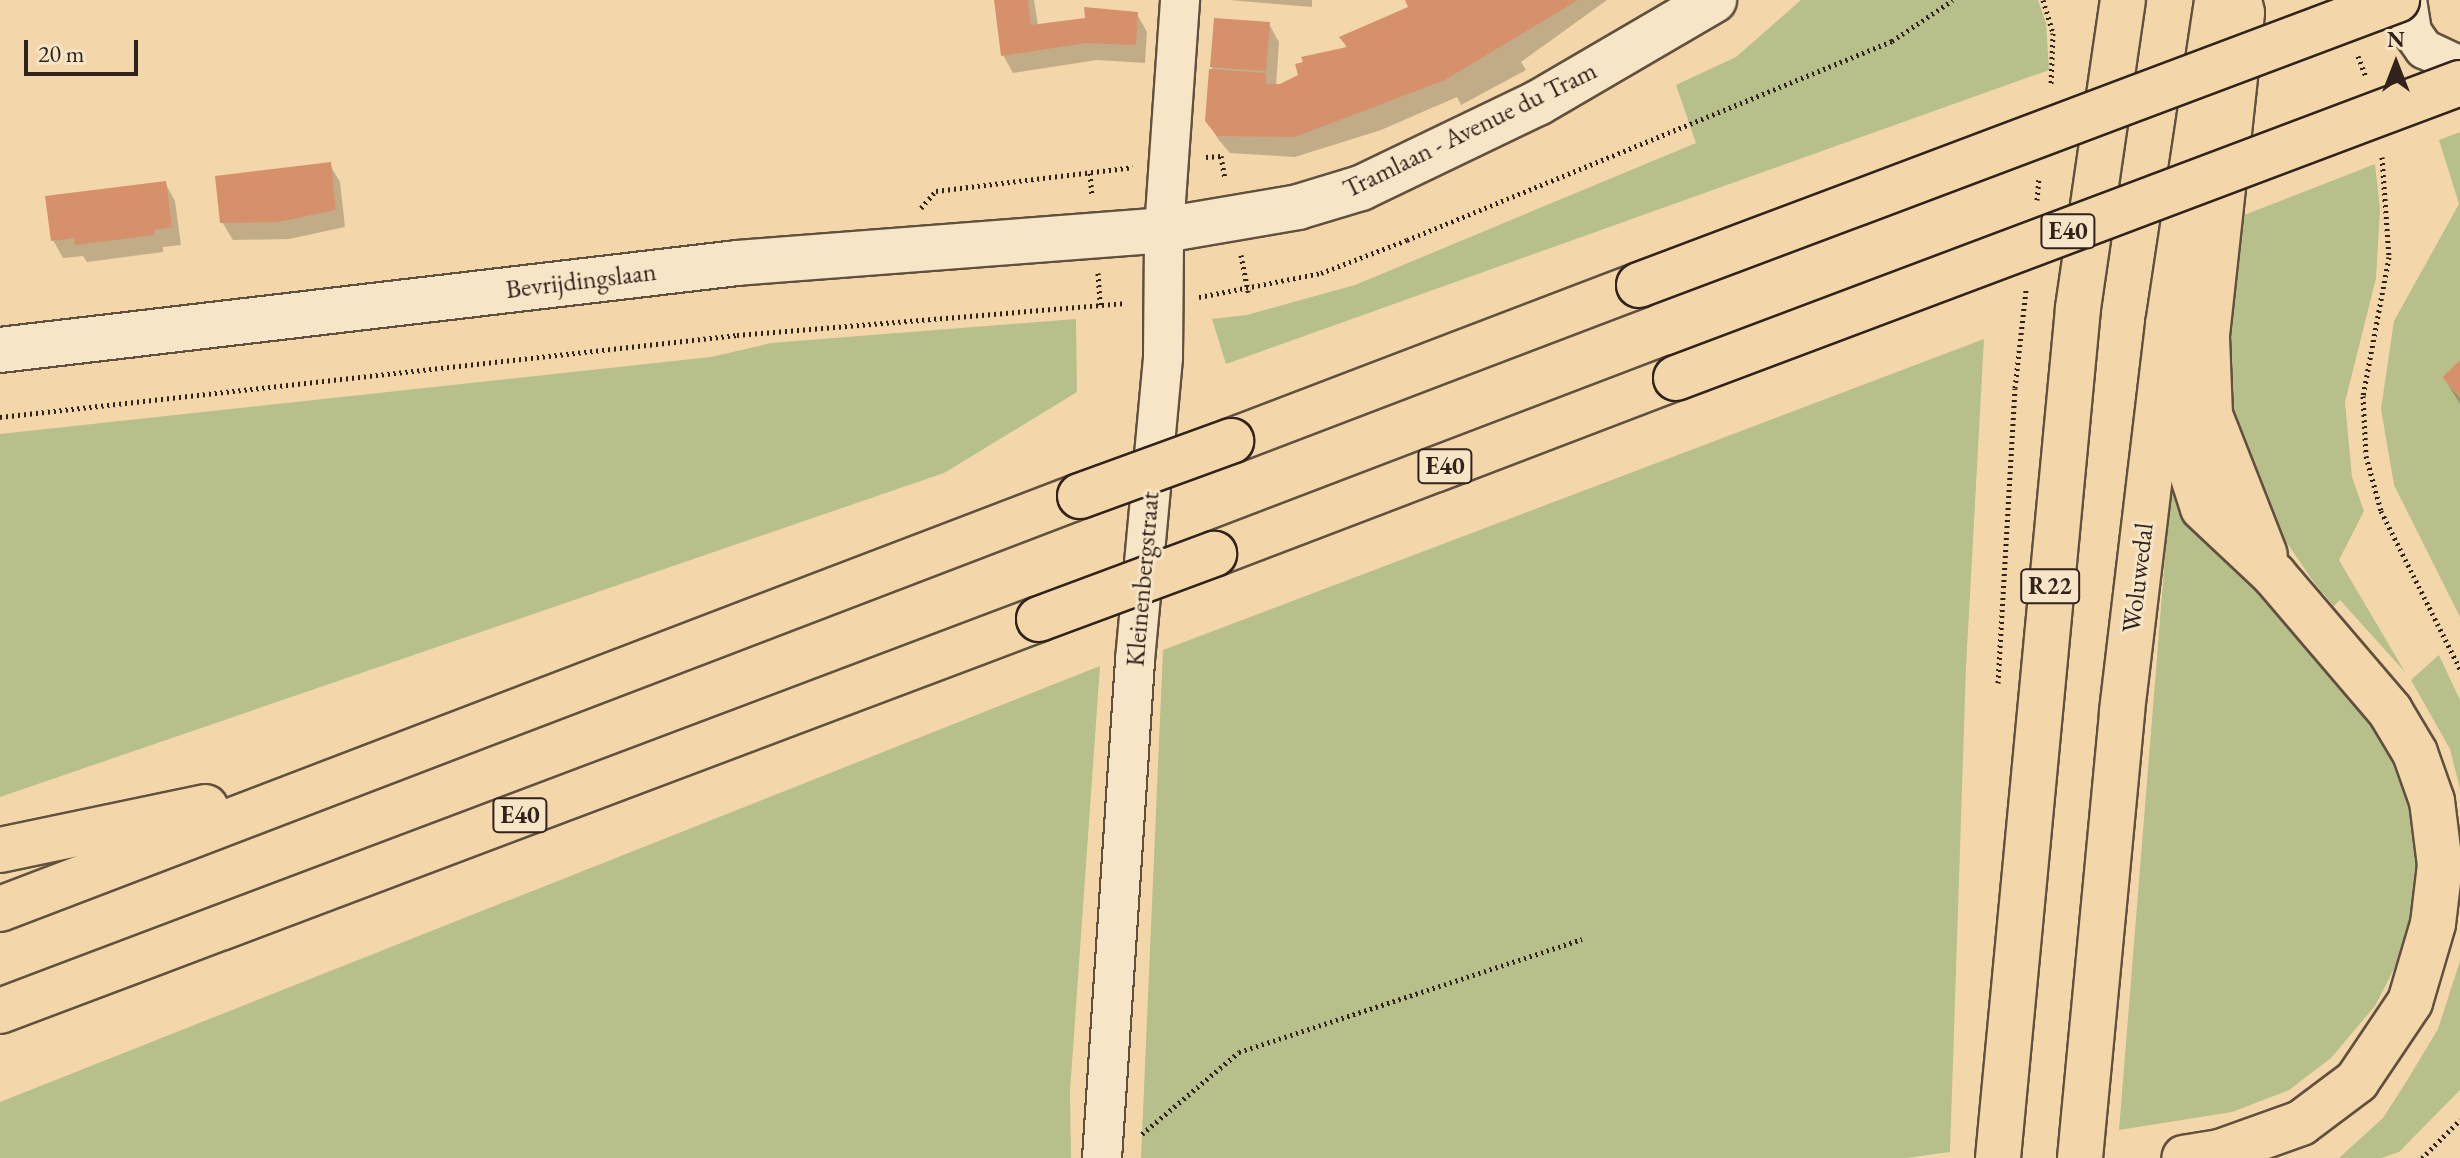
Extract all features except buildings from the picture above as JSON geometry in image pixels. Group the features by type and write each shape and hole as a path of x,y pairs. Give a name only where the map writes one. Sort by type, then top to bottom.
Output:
{"highway":[{"name":"Woluwedal","path":"2080,1158 2122,711 2168,325 2217,0"},
{"path":"2239,0 2242,13 2207,337 2210,415 2234,487 2274,575"},
{"path":"0,909 1080,496 2397,0"},
{"name":"R22","path":"1998,1158 2078,308 2117,5"},
{"name":"E40","path":"0,1011 2460,83"},
{"path":"2168,325 2179,361 2181,440 2203,508 2274,575 2390,711 2415,753 2432,801 2440,865 2433,924 2410,1002 2357,1081 2301,1123 2220,1152 2184,1158"},
{"path":"0,850 338,779"}],"street":[{"name":"Kleinenbergstraat","path":"1102,1158 1165,300 1164,230 1180,0"},
{"name":"Tramlaan - Avenue du Tram","path":"1164,230 1298,207 1361,188 1538,103 1714,0"},
{"path":"2407,0 2412,32 2424,49 2460,66"},
{"name":"Bevrijdingslaan","path":"0,350 737,263 1164,230"}],"path":[{"path":"0,417 752,333 1248,292 1335,268 1892,41 1953,0"},
{"path":"2043,0 2053,33 2049,101"},
{"path":"2035,212 2041,165"},
{"path":"2388,198 2389,257 2363,396 2366,456 2381,511 2460,669"},
{"path":"1998,690 2015,388 2027,275"},
{"path":"1136,1139 1239,1052 1582,939"},
{"path":"2422,1158 2460,1120"}],"green space":[{"path":"1801,0 2038,0 2046,23 2049,70 1226,364 1212,319 1247,315 1355,285 1696,143 1676,85 1736,57"},
{"path":"2460,132 2460,360 2442,377 2460,398 2460,617 2394,485 2381,409 2394,321 2459,204 2439,140"},
{"path":"2375,164 2380,209 2376,278 2345,402 2352,477 2364,511 2339,560 2405,672 2340,600 2334,606 2276,527 2223,390 2239,217"},
{"path":"1076,319 1077,392 944,473 0,797 0,434 711,357 771,343"},
{"path":"1984,339 1966,667 1950,1152 1906,1158 1141,1158 1163,650"},
{"path":"2171,483 2359,703 2384,742 2410,807 2416,872 2409,940 2375,1006 2331,1058 2289,1090 2232,1112 2119,1130"},
{"path":"2439,655 2460,700 2460,789 2450,749 2411,680"},
{"path":"1100,666 1070,1091 1071,1158 0,1158 0,1102"},
{"path":"2460,961 2460,1090 2399,1152 2381,1158 2339,1158 2383,1118 2408,1079 2438,1029"}]}
